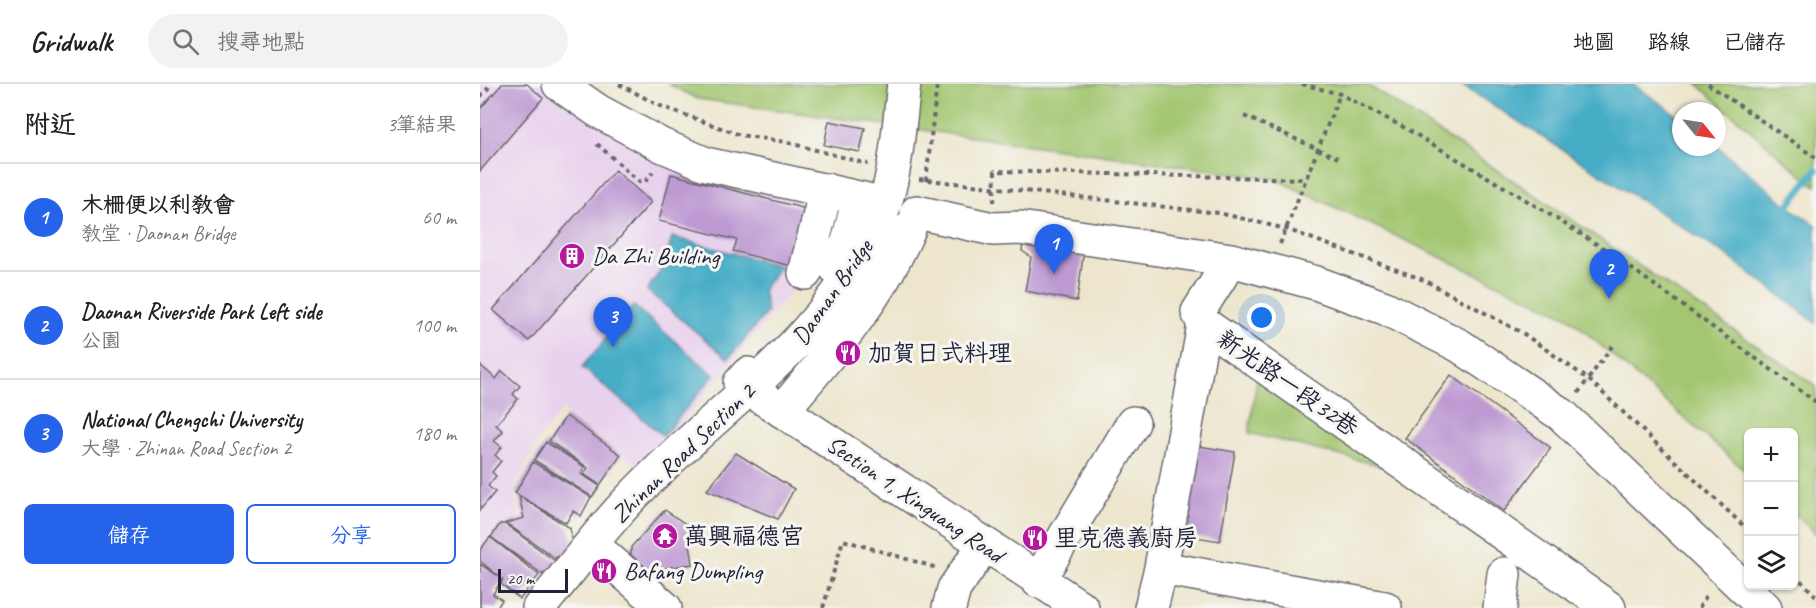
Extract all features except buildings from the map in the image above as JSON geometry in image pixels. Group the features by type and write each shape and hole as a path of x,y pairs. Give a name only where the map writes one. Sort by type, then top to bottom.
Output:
{"street":[{"path":"559,84 609,117 661,145 706,164 866,200 828,280 740,383 748,388"},
{"name":"Daonan Bridge","path":"784,358 861,261 876,228 891,185 883,158 904,84"},
{"path":"805,273 826,190"},
{"path":"917,207 993,229 1020,228 1231,260 1316,283 1385,308 1468,352 1562,415 1765,608"},
{"name":"Zhinan Road Section 2","path":"782,411 861,316 896,259 917,207"},
{"path":"1204,324 1198,312 1231,260"},
{"name":"新光路一段32巷","path":"1151,608 1161,568 1204,324 1609,608"},
{"name":"Zhinan Road Section 2","path":"539,608 629,500 748,388 784,358"},
{"name":"Section 1, Xinguang Road","path":"748,388 1074,606"},
{"path":"1038,581 1133,423"},
{"path":"592,545 665,608"},
{"path":"949,608 954,589 984,545"},
{"path":"1161,568 1385,608"},
{"path":"1500,608 1504,574"}],"path":[{"path":"480,97 492,84"},
{"path":"619,84 658,105 724,130 883,158"},
{"path":"917,207 937,84"},
{"path":"1302,84 1340,94 1405,128 1606,250 1816,402"},
{"path":"1708,84 1814,157"},
{"path":"1286,229 1340,94"},
{"path":"1244,116 1338,158"},
{"path":"917,207 995,186 995,171 1306,179"},
{"path":"917,207 918,179"},
{"path":"1588,379 1613,345"},
{"path":"823,608 843,540 963,576"},
{"path":"1798,578 1816,596"}],"shaded area":[{"path":"480,84 575,84 704,153 839,179 796,285 643,470 562,410 539,439 513,491 521,519 497,524 480,546"}],"green space":[{"path":"668,84 1366,84 1535,195 1816,386 1816,534 1798,517 1798,428 1744,428 1744,470 1568,317 1275,179 698,99"},
{"path":"1697,84 1816,84 1816,186 1726,109 1726,102 1718,102"},
{"path":"1259,366 1402,471 1249,433"}],"water":[{"path":"1460,84 1633,84 1672,112 1672,156 1726,156 1726,154 1788,206 1816,225 1816,323 1726,255"},
{"path":"672,237 780,266 763,289 767,312 728,359 647,290 665,264"},
{"path":"634,306 714,375 663,436 582,367"}],"waterway":[{"path":"1788,206 1816,170"}],"place":[{"name":"Da Zhi Building","path":"572,256"},
{"name":"木柵便以利教會","path":"1054,274"},
{"name":"Daonan Riverside Park Left side","path":"1609,299"},
{"name":"National Chengchi University","path":"613,347"},
{"name":"加賀日式料理","path":"848,353"},
{"name":"萬興福德宮","path":"665,536"},
{"name":"里克德義廚房","path":"1035,538"},
{"name":"Bafang Dumpling","path":"604,571"}]}
